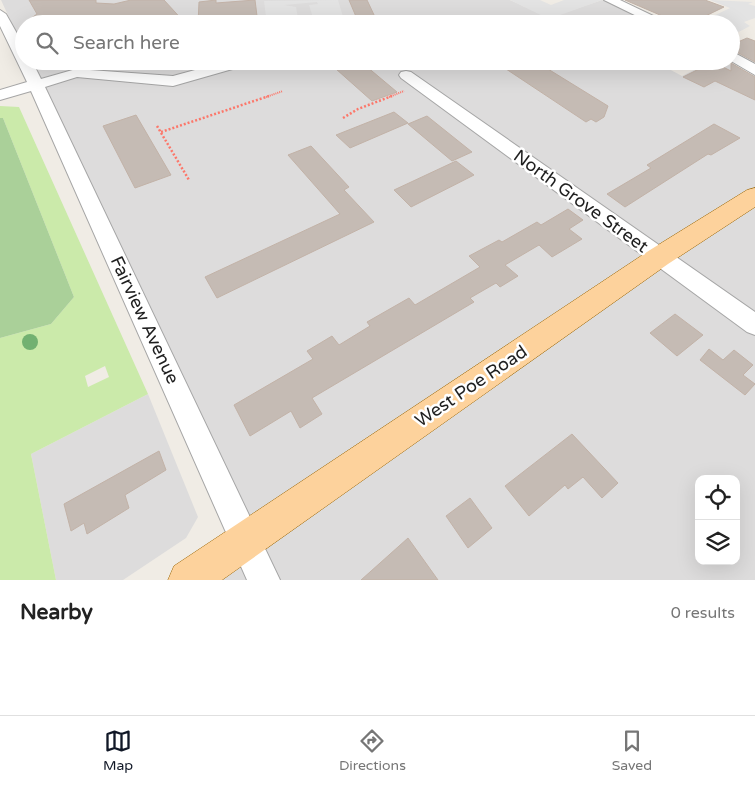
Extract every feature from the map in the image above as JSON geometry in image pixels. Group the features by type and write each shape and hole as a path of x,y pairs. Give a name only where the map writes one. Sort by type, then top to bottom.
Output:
{"main road":[{"name":"West Poe Road","path":"188,580 660,257 755,196"}],"street":[{"path":"610,0 644,15"},
{"name":"Fairview Avenue","path":"0,14 15,43"},
{"path":"740,61 755,71"},
{"name":"Fairview Avenue","path":"29,70 264,580"},
{"path":"0,96 36,83 76,73 173,81 213,70"},
{"name":"North Grove Street","path":"414,81 755,325"}],"path":[{"path":"343,118 414,81"},
{"path":"161,132 283,91"},
{"path":"157,126 189,180"}],"shaded area":[{"path":"1,0 510,0 542,15 15,15 15,30"},
{"path":"338,0 342,15 312,15 309,5 318,4 317,2 284,5 296,7 297,15 266,15 264,1"},
{"path":"510,0 540,0 551,5 564,0 602,0 560,15 541,15"},
{"path":"602,0 635,15 558,15"},
{"path":"710,0 753,2 748,4 755,6 755,18 744,22 750,26 740,31 740,15 716,15 730,8"},
{"path":"740,69 755,76 755,580 188,580 245,541 33,70 671,70 682,76 694,70"},
{"path":"148,394 198,517 186,538 123,580 56,580 31,454"}],"green space":[{"path":"0,106 19,107 148,394 31,454 56,580 0,580 0,338 51,324 74,297 3,118 0,118","holes":["105,366 109,377 88,387 85,376"]},
{"path":"0,118 3,118 74,297 51,324 0,338"}],"building":[{"path":"29,0 96,0 96,3 114,4 131,0 164,0 178,15 36,15 37,14"},
{"path":"216,0 216,3 255,0 257,15 198,15 199,2"},
{"path":"349,0 367,0 374,15 355,15"},
{"path":"625,0 705,0 724,7 708,15 660,15"},
{"path":"747,38 755,41 755,62 740,54 740,41"},
{"path":"740,68 755,77 755,100 715,81 704,87 683,77 697,70 731,71 740,70"},
{"path":"337,70 371,70 397,92 372,101"},
{"path":"508,70 550,70 608,106 604,117 596,122 591,119 586,122"},
{"path":"394,112 408,123 350,148 336,135"},
{"path":"136,115 171,175 135,188 103,126"},
{"path":"427,116 472,152 452,161 408,124"},
{"path":"714,124 740,138 711,155 708,154 625,207 607,194 651,168 647,165"},
{"path":"311,146 349,187 344,190 374,222 217,298 205,277 340,214 288,155"},
{"path":"456,161 474,175 411,207 394,190"},
{"path":"568,209 583,220 569,229 582,239 552,257 539,245 505,265 518,276 500,287 496,283 470,298 474,302 312,398 322,414 300,428 291,411 250,436 234,405 313,359 307,351 332,336 339,345 370,326 367,322 409,298 415,305 480,267 469,256 499,240 502,242 537,222 541,225"},
{"path":"675,314 703,335 677,356 650,333"},
{"path":"709,349 723,360 734,350 753,365 743,375 755,384 745,395 700,360"},
{"path":"572,434 618,483 602,498 583,477 568,489 565,485 529,516 505,486"},
{"path":"159,451 166,470 125,495 129,508 87,534 84,523 71,531 64,504"},
{"path":"470,498 492,528 468,548 446,516"},
{"path":"408,538 438,580 361,580"}]}
